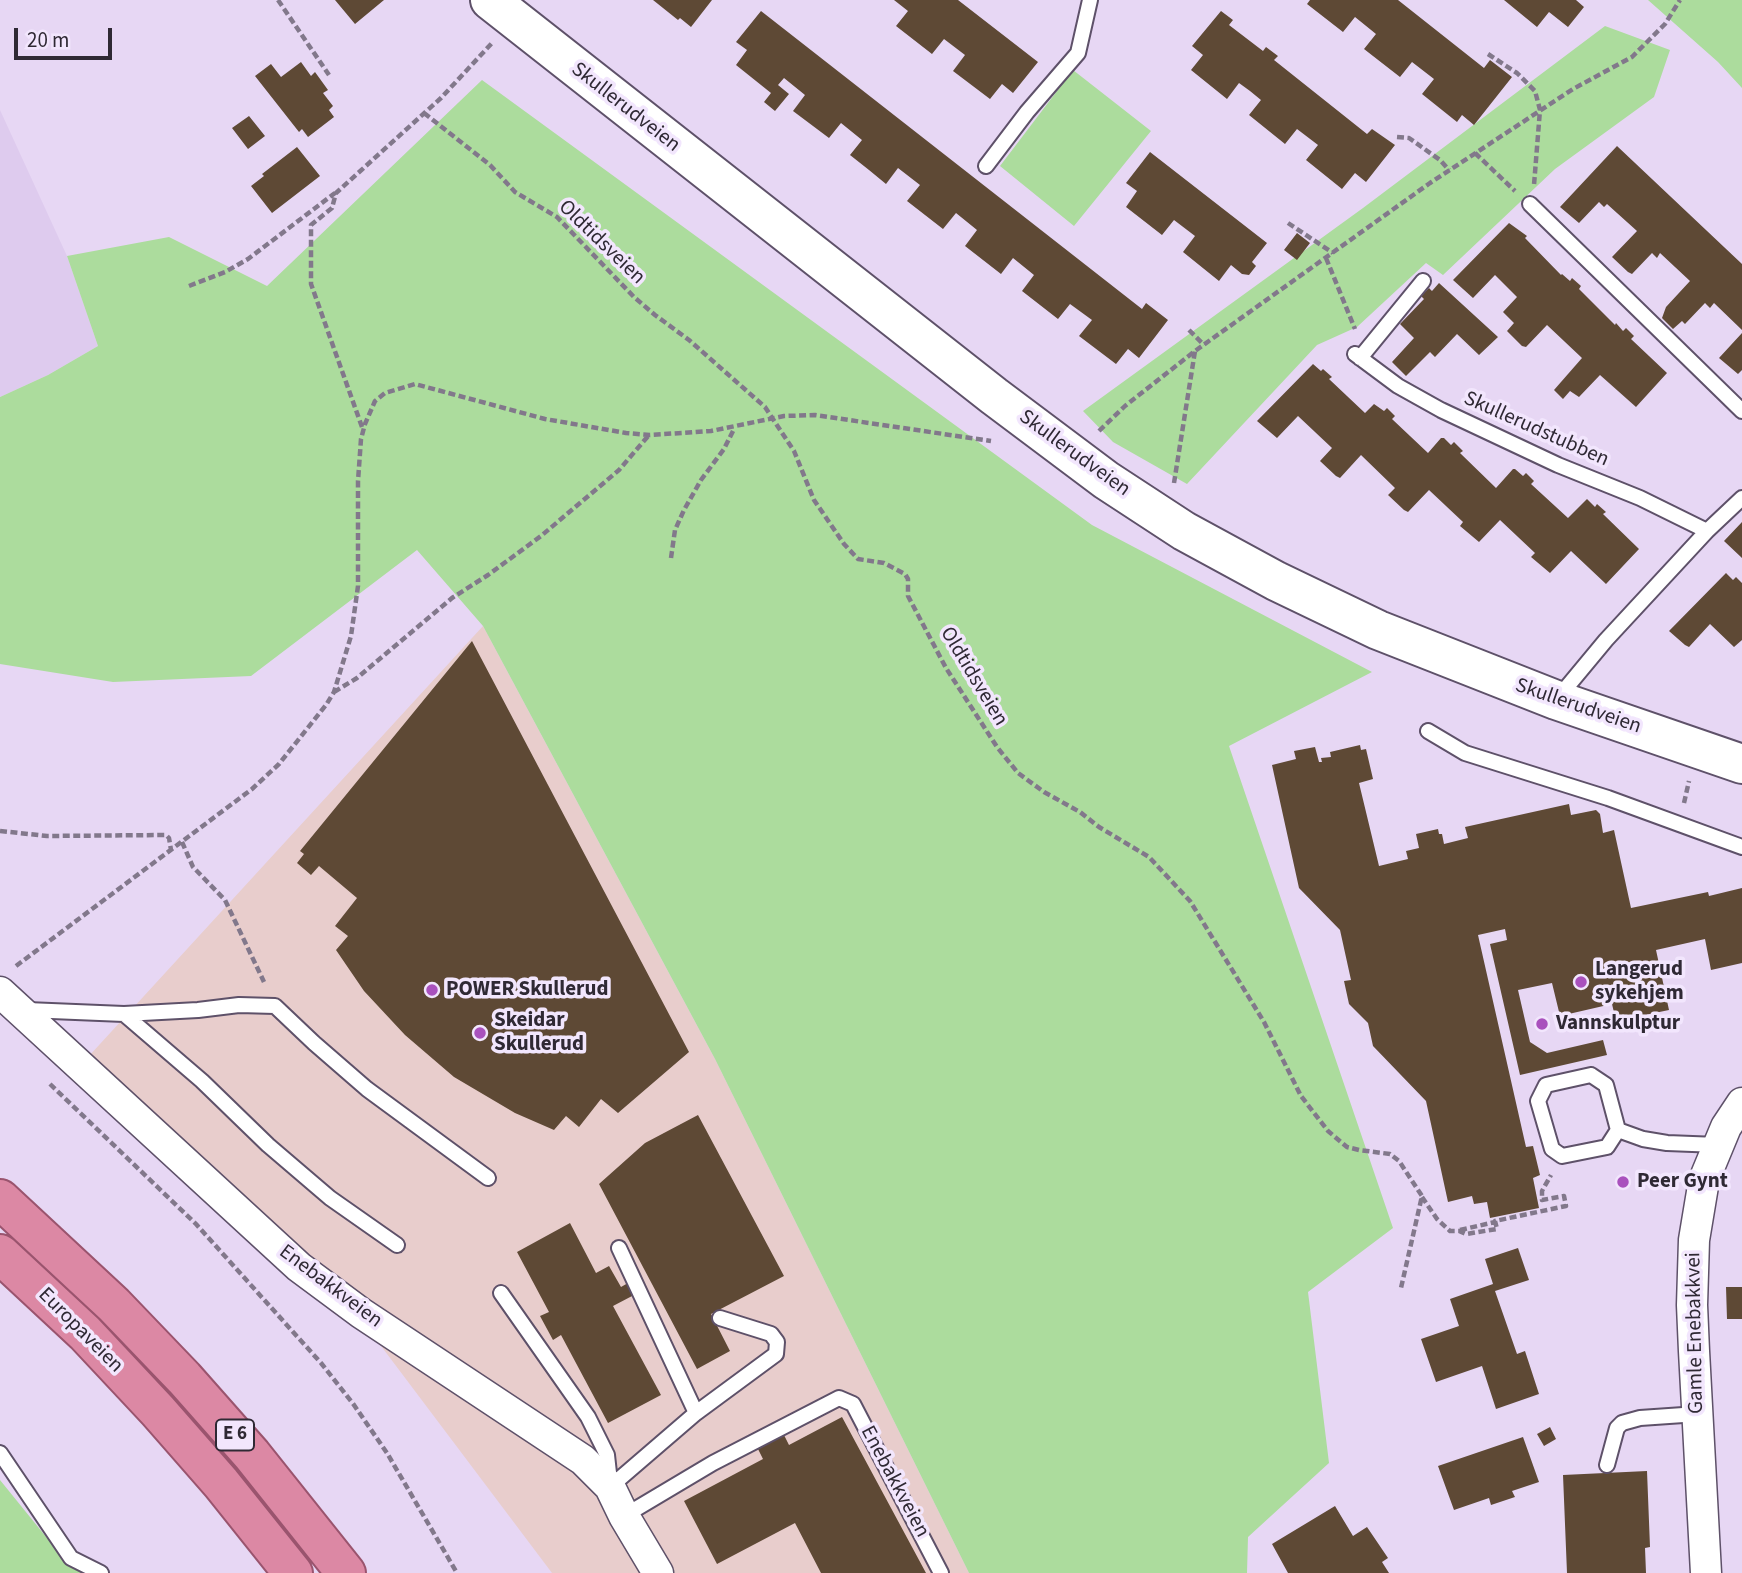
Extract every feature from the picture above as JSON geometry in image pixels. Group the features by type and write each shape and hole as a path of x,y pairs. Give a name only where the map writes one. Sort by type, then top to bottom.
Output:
{"highway":[{"name":"Europaveien","path":"0,1199 114,1305 184,1378 252,1455 346,1573"},
{"name":"Europaveien","path":"0,1254 85,1333 158,1411 221,1483 293,1573"}],"main road":[{"name":"Skullerudveien","path":"502,10 994,396 1145,506 1230,557 1332,609 1437,654 1556,700 1742,764"}],"street":[{"name":"Enebakkveien","path":"9,991 299,1268 361,1314 583,1460 610,1487 658,1573"},
{"name":"Gamle Enebakkvei","path":"1706,1573 1692,1305 1695,1240 1704,1180 1718,1145 1742,1103"}],"lane":[{"path":"986,166 1027,112 1078,53 1090,0"},
{"path":"1530,204 1742,411"},
{"path":"1357,356 1423,281"},
{"name":"Skullerudstubben","path":"1357,356 1398,386 1441,410 1559,465 1640,498 1707,531"},
{"path":"1556,700 1606,640 1707,531 1742,498"},
{"path":"1428,732 1465,753 1608,798 1742,847"},
{"path":"9,991 124,1014 239,1005 275,1006 367,1089 488,1178"},
{"path":"124,1014 330,1198 397,1245"},
{"path":"1591,1075 1606,1084 1618,1130 1607,1147 1562,1157 1552,1149 1538,1101 1546,1085 1591,1075"},
{"path":"1618,1130 1643,1139 1667,1143 1718,1145"},
{"path":"619,1248 696,1413"},
{"path":"501,1293 588,1417 607,1455 610,1487"},
{"path":"610,1487 696,1413 776,1354 777,1342 771,1334 720,1318"},
{"name":"Enebakkveien","path":"624,1516 713,1462 839,1398 853,1404 941,1573"},
{"path":"1606,1465 1617,1428 1622,1423 1640,1418 1698,1414"},
{"path":"0,1453 71,1558 101,1573"}],"path":[{"path":"278,0 329,75"},
{"path":"1094,435 1125,406 1203,345 1449,170 1540,110 1632,57 1665,24 1680,0"},
{"path":"189,286 225,272 248,259 335,193 424,113 502,10"},
{"path":"1488,54 1528,81 1535,91 1540,110 1536,175 1530,204"},
{"name":"Oldtidsveien","path":"424,113 490,165 515,192 557,217 634,297 699,348 765,407 794,451 814,500 844,544 858,559 884,563 905,574 908,579 908,596 946,668 997,747 1018,773 1098,827 1133,846 1160,869 1190,901 1264,1022 1301,1096 1328,1131 1348,1147 1390,1154 1399,1161 1422,1196"},
{"path":"1398,137 1409,138 1440,160 1449,170"},
{"path":"1475,153 1530,204"},
{"path":"335,193 331,208 310,225 311,285 363,430"},
{"path":"1288,223 1333,253"},
{"path":"1326,258 1357,334 1357,356"},
{"path":"1189,330 1203,345"},
{"path":"1173,491 1195,351"},
{"path":"9,991 51,942 252,789 279,764 334,692 351,636 358,586 359,455 363,430 379,397 391,390 415,384 545,419 650,435 696,433 814,415 997,442"},
{"path":"671,558 675,530 684,510 701,480 724,449 734,428"},
{"path":"334,692 357,678 452,598 541,536 619,470 650,435"},
{"path":"0,831 47,836 166,835 171,851"},
{"path":"182,842 193,867 225,900 275,1006"},
{"path":"49,1083 196,1224 321,1363 387,1453 457,1573"},
{"path":"1422,1196 1443,1226 1450,1231 1466,1234 1497,1229 1495,1222 1566,1206 1564,1196 1542,1200"},
{"path":"1401,1288 1422,1196"}],"shaded area":[{"path":"0,110 67,256 98,346 48,375 0,397"},
{"path":"483,626 715,1059 969,1573 552,1573 378,1342 78,1068"}],"green space":[{"path":"1648,0 1742,0 1742,88 1718,62"},
{"path":"1605,26 1670,50 1654,97 1555,169 1443,275 1426,263 1357,327 1317,345 1187,484 1113,442 1083,411 1363,208"},
{"path":"1073,70 1151,131 1074,226 1000,166"},
{"path":"482,80 1092,525 1372,672 1229,746 1393,1228 1308,1292 1329,1463 1248,1537 1247,1573 969,1573 715,1059 483,626 417,550 251,676 113,682 0,664 0,397 48,375 98,346 67,256 169,237 267,286"},
{"path":"0,1480 64,1559 86,1573 0,1573"}],"building":[{"path":"335,0 384,0 355,24"},
{"path":"653,0 712,0 691,27"},
{"path":"894,0 958,0 1038,62 1013,93 1002,84 990,99 953,71 965,55 944,39 932,54 896,26 908,11"},
{"path":"1310,0 1398,0 1484,68 1490,60 1512,77 1474,125 1462,115 1457,122 1422,94 1434,79 1412,62 1400,77 1364,49 1376,34 1355,17 1343,32 1307,4"},
{"path":"1504,0 1576,0 1584,7 1568,27 1549,12 1537,27"},
{"path":"761,11 1142,309 1146,303 1168,320 1139,358 1128,349 1116,364 1079,336 1092,320 1070,304 1058,319 1022,291 1034,275 1013,258 1001,274 965,246 977,230 956,213 943,229 907,201 920,185 898,168 886,184 850,155 862,140 841,123 829,138 793,111 805,95 784,78 778,85 789,94 775,111 764,102 771,93 736,65 747,50 736,42"},
{"path":"1221,11 1233,20 1229,25 1263,51 1266,47 1278,56 1274,60 1367,134 1372,129 1395,145 1366,182 1355,173 1342,189 1306,160 1318,145 1297,129 1285,144 1249,115 1261,100 1250,91 1239,83 1227,99 1191,70 1203,55 1192,46"},
{"path":"301,62 311,76 315,72 328,90 323,93 333,106 329,110 334,117 308,137 302,129 299,132 255,76 271,64 281,77"},
{"path":"249,116 265,136 248,149 232,128"},
{"path":"1617,146 1742,264 1742,330 1714,303 1710,308 1705,303 1685,324 1682,321 1673,329 1662,318 1666,307 1690,281 1660,253 1657,258 1652,253 1632,274 1628,272 1612,257 1637,231 1607,204 1604,207 1599,202 1579,223 1560,207"},
{"path":"297,147 320,176 272,213 251,186"},
{"path":"1150,152 1267,243 1252,262 1256,266 1249,275 1242,274 1231,265 1219,281 1183,252 1195,236 1174,220 1162,235 1126,207 1137,191 1126,183"},
{"path":"1509,223 1527,236 1525,238 1561,275 1570,281 1572,278 1581,286 1579,289 1615,325 1616,323 1623,331 1626,328 1634,336 1631,339 1667,373 1636,407 1600,375 1579,397 1570,391 1563,399 1554,390 1582,358 1547,325 1526,347 1522,346 1507,331 1514,323 1503,312 1517,297 1495,275 1473,298 1453,280"},
{"path":"1297,233 1310,243 1297,260 1284,250"},
{"path":"1439,283 1498,337 1479,355 1457,334 1435,357 1430,352 1406,376 1392,362 1414,338 1400,324 1424,299 1421,296 1429,288 1432,291"},
{"path":"1742,333 1742,370 1738,374 1719,358"},
{"path":"1313,364 1332,377 1329,379 1365,413 1374,404 1384,411 1387,408 1395,416 1392,419 1428,453 1441,438 1451,445 1454,442 1463,451 1460,453 1496,488 1513,469 1523,476 1526,473 1534,481 1531,484 1568,518 1587,499 1606,512 1603,514 1639,549 1606,584 1571,551 1550,573 1531,557 1535,553 1500,520 1479,542 1460,526 1463,522 1429,490 1408,512 1404,510 1388,495 1395,488 1361,455 1340,478 1336,476 1320,461 1332,448 1298,416 1277,438 1257,421"},
{"path":"1742,522 1742,558 1724,541"},
{"path":"1726,573 1733,580 1736,577 1742,583 1742,640 1734,647 1710,624 1689,647 1685,645 1669,631"},
{"path":"472,641 689,1052 618,1113 601,1099 579,1127 566,1116 554,1130 515,1113 454,1077 405,1035 364,991 336,950 348,936 335,926 357,898 319,866 311,875 297,863 304,854 300,851"},
{"name":"Langerud sykehjem","path":"1360,745 1361,750 1366,749 1373,779 1359,783 1379,866 1408,859 1406,851 1419,848 1416,834 1438,829 1444,844 1468,838 1465,827 1569,804 1571,815 1596,810 1600,814 1603,833 1614,830 1631,908 1742,888 1742,963 1711,970 1705,939 1656,950 1669,1010 1616,1021 1612,1004 1560,1016 1552,983 1518,990 1530,1042 1547,1053 1603,1040 1607,1055 1520,1075 1490,944 1507,940 1505,929 1478,935 1526,1147 1533,1146 1540,1175 1533,1178 1539,1208 1490,1218 1487,1202 1474,1204 1472,1196 1448,1202 1426,1101 1373,1046 1368,1023 1349,1004 1344,981 1351,980 1340,930 1299,888 1272,765 1296,759 1294,751 1315,747 1319,762 1322,762 1321,758 1331,757 1330,752"},
{"path":"698,1115 784,1276 711,1314 730,1351 697,1369 599,1184 645,1143"},
{"path":"570,1223 596,1273 609,1266 621,1287 628,1283 634,1295 613,1306 661,1395 608,1423 561,1335 553,1340 540,1316 549,1312 517,1252"},
{"path":"1518,1248 1529,1280 1495,1291 1517,1354 1525,1351 1539,1394 1496,1409 1482,1366 1436,1382 1421,1339 1459,1326 1450,1299 1493,1284 1485,1259"},
{"path":"1726,1287 1742,1287 1742,1319 1727,1319"},
{"path":"842,1417 926,1573 821,1573 795,1523 717,1564 684,1501 763,1459 758,1449 784,1435 789,1445"},
{"path":"1550,1427 1556,1439 1544,1446 1537,1434"},
{"path":"1523,1437 1539,1482 1512,1491 1515,1497 1491,1505 1489,1498 1454,1510 1438,1466"},
{"path":"1647,1471 1650,1547 1645,1548 1646,1573 1567,1573 1563,1475"},
{"path":"1335,1506 1353,1536 1367,1527 1388,1558 1382,1562 1389,1573 1288,1573 1272,1544"}],"place":[{"name":"Langerud sykehjem","path":"1581,982"},
{"name":"POWER Skullerud","path":"432,990"},
{"name":"Vannskulptur","path":"1542,1024"},
{"name":"Skeidar Skullerud","path":"480,1033"},
{"name":"Peer Gynt","path":"1623,1182"}]}
